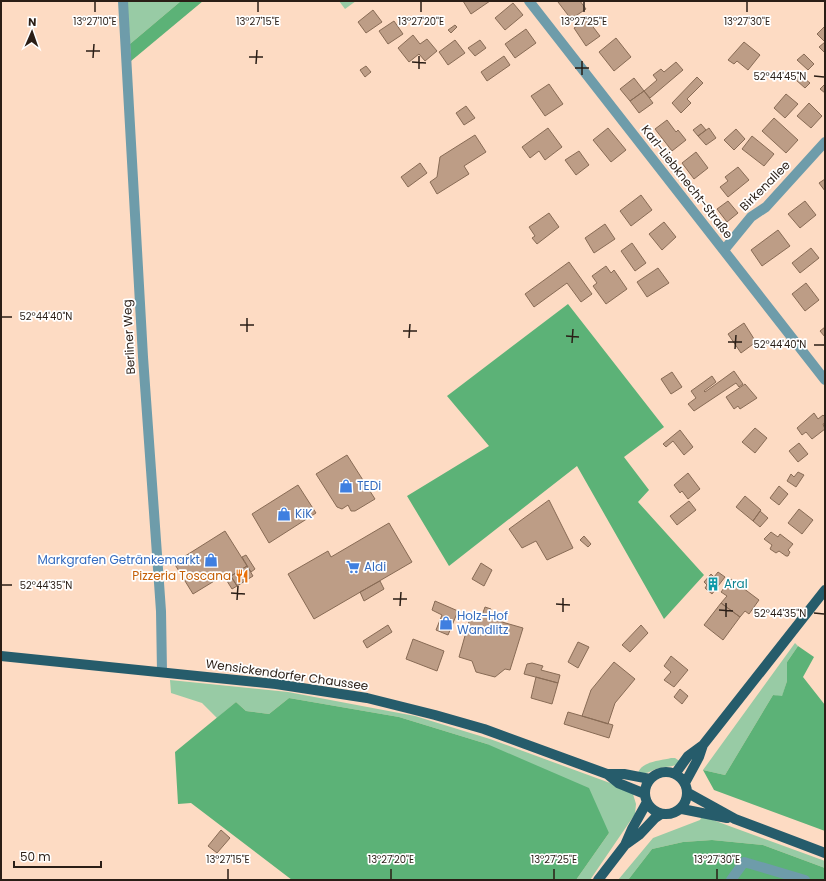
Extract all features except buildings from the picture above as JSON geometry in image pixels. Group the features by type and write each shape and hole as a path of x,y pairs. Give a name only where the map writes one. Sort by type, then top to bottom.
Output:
{"main road":[{"path":"674,774 688,756 703,745 825,590"},
{"name":"Wensickendorfer Chaussee","path":"1,656 276,684 367,698 484,729 607,774 646,798"},
{"path":"646,798 655,812 661,814 668,815 676,813 682,809 685,804 687,788 703,745"},
{"path":"598,880 625,845 646,798 647,784 655,775 668,772 679,776 687,788 735,819"},
{"name":"Wensickendorfer Chaussee","path":"607,774 624,774 650,779"},
{"path":"682,809 735,819 825,853"},
{"path":"625,845 639,835 655,818 661,814"}],"street":[{"name":"Berliner Weg","path":"123,1 143,357 161,611 162,672"},
{"name":"Karl-Liebknecht-Straße","path":"529,1 825,380"},
{"name":"Birkenallee","path":"724,250 751,217 766,207 825,142"},
{"path":"731,880 744,862 805,880"}],"green space":[{"path":"127,1 181,1 130,44"},
{"path":"181,1 203,1 131,61 130,44"},
{"path":"339,1 356,1 345,9"},
{"path":"568,304 664,427 624,457 649,490 638,502 704,575 664,619 577,466 449,566 407,496 489,446 447,396"},
{"path":"795,643 798,646 787,662 787,681 782,697 773,695 725,775 703,770"},
{"path":"798,646 814,657 803,677 825,705 825,831 714,790 703,770 725,775 773,695 782,696 787,681 787,662"},
{"path":"170,680 288,692 415,716 490,739 621,787 633,794 636,804 635,814 590,880 576,880 609,833 487,744 399,717 289,698 269,714 246,711 236,702 217,718 202,703 171,693"},
{"path":"289,698 399,717 487,744 589,788 609,833 576,880 292,880 191,803 178,804 175,752 236,702 246,711 269,714"},
{"path":"675,758 681,762 647,773 638,773 643,766 647,764"},
{"path":"702,816 825,861 825,868 763,845 712,840 683,842 652,849 628,880 618,880 653,838 700,820"},
{"path":"712,840 763,845 825,868 825,880 628,880 652,849 683,842"}],"place":[{"name":"TEDi","path":"346,486"},
{"name":"KiK","path":"284,514"},
{"name":"Markgrafen Getränkemarkt","path":"211,560"},
{"name":"Aldi","path":"353,567"},
{"name":"Pizzeria Toscana","path":"242,576"},
{"name":"Aral","path":"713,584"},
{"name":"Holz-Hof Wandlitz","path":"446,623"}]}
